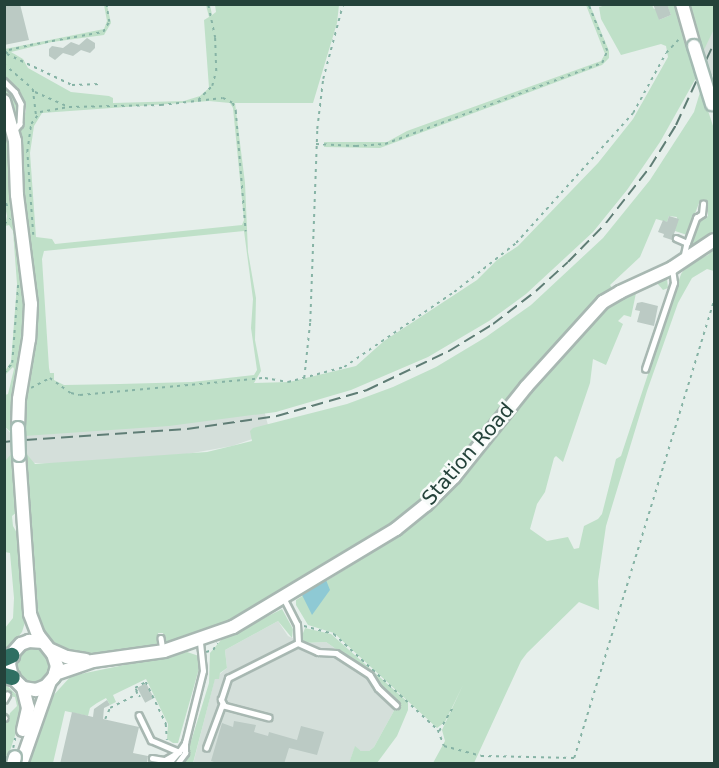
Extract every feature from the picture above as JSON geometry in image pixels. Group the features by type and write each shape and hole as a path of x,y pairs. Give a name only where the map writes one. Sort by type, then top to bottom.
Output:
{"main road":[{"path":"681,4 713,110"},
{"path":"4,101 14,131 18,208 31,304 29,339 19,399 18,428 30,614 56,662 52,679 18,761"},
{"name":"Station Road","path":"47,646 67,657 106,663 162,644 200,640 246,621 284,598 396,529 426,505 454,477 526,387 609,298 672,268 714,240"},
{"path":"30,614 12,652 8,676 23,688 36,690 52,679"},
{"path":"12,652 29,641 47,646"},
{"name":"Station Road","path":"52,679 93,661"},
{"path":"18,761 28,712 23,688"}],"lane":[{"path":"4,81 15,92 21,104 20,122 14,131"},
{"path":"686,260 683,254 696,218 702,214 703,204"},
{"path":"676,238 687,243"},
{"path":"645,369 674,283 672,268"},
{"path":"284,598 297,627 298,643"},
{"path":"177,764 185,753 185,743 203,670 200,640"},
{"path":"206,748 222,705 228,678 298,643"},
{"path":"298,643 318,652 336,653 370,675 378,688 396,705"},
{"path":"222,705 269,718"},
{"path":"139,716 151,740 179,752"},
{"path":"169,764 185,743"},
{"path":"152,758 165,760 179,752"}],"path":[{"path":"101,84 72,85 5,54 10,50 30,45 103,32 109,22 106,4"},
{"path":"198,101 210,90 216,71 216,52 208,4"},
{"path":"304,378 310,322 316,144 323,79 343,4"},
{"path":"316,144 356,146 385,144 602,63 607,51 588,4"},
{"path":"27,390 40,386 50,378 71,393 80,395 265,378 288,382 334,371 352,362 454,292 516,243 633,113 666,53 690,28"},
{"path":"4,64 34,92 69,107"},
{"path":"34,92 36,116"},
{"path":"33,235 27,152 29,131 41,111 69,107 161,105 225,98 234,106 246,232"},
{"path":"4,196 9,221 12,224"},
{"path":"4,224 9,221"},
{"path":"4,373 12,363 18,281"},
{"path":"572,764 714,299"},
{"path":"297,627 309,626 332,633 439,731 444,746 480,756 574,758"},
{"path":"136,688 147,682 151,689 166,724 166,747"},
{"path":"136,688 140,696"},
{"path":"105,719 110,708 137,694 136,688"},
{"path":"439,731 454,705"}],"shaded area":[{"path":"714,5 714,75 710,76 702,54"},
{"path":"261,398 270,433 232,446 187,454 52,464 5,461 5,470 4,426 13,436"},
{"path":"278,621 288,636 303,643 326,642 356,663 397,699 396,707 374,747 369,751 361,751 355,747 349,763 193,764 215,678 227,668 225,650"}],"green space":[{"path":"104,5 107,5 111,23 104,35 52,42 11,52 23,59 28,68 71,92 109,96 113,98 113,103 184,101 200,96 209,88 204,20 209,17 206,5 210,5 212,15 216,12 215,5 339,5 337,23 313,103 235,103 245,183 248,252 256,298 255,340 261,371 254,383 289,382 356,366 384,341 477,280 497,260 518,246 598,163 633,119 668,57 666,46 661,44 621,55 601,19 599,7 652,5 654,9 658,8 659,20 671,15 667,5 677,5 685,30 681,33 686,34 696,78 660,142 627,190 593,232 526,294 489,321 428,357 351,390 276,412 169,426 24,436 26,237 18,141 26,110 22,95 5,77 5,49 104,29 107,21","holes":["209,101 230,103 233,108 244,220 242,225 55,244 52,239 36,237 30,153 34,126 42,113","244,231 253,299 251,328 257,370 254,375 192,382 120,384 64,385 54,380 54,373 50,373 49,368 42,259 44,251"]},
{"path":"586,5 590,5 609,51 609,58 602,65 380,148 324,147 324,142 387,142 407,131 601,61 605,54"},
{"path":"687,5 714,5 714,29 702,54"},
{"path":"5,85 17,101 17,122 5,93"},
{"path":"701,89 714,129 714,235 689,254 687,250 693,240 697,221 708,216 707,203 699,203 687,235 675,231 677,217 669,216 667,222 656,219 640,257 610,285 614,291 474,449 408,518 248,613 214,630 165,645 163,633 158,633 160,641 156,647 84,658 53,645 40,632 25,452 35,464 207,452 252,441 250,431 253,428 347,404 393,387 436,367 486,337 531,305 603,238 650,180 694,112"},
{"path":"4,109 8,121 27,293 13,434 4,426 5,395 8,394 14,369 13,367 5,375 11,362 17,284 13,231 9,225 5,226 7,216 4,202"},
{"path":"714,248 714,271 707,269 692,278 678,303 647,391 606,526 598,581 599,610 579,602 527,653 521,661 474,763 433,763 445,741 442,730 463,685 445,722 437,728 334,633 308,625 296,605 296,600 376,550 411,521 601,308 661,278 667,279 668,288 663,290 657,283 636,293 631,317 624,315 618,321 623,324 606,365 593,359 590,383 563,462 556,456 554,458 545,492 537,504 530,529 547,541 568,537 574,549 579,548 584,526 598,519 602,514 616,459 621,456 681,274 688,264 708,255"},
{"path":"14,451 17,512 12,516 13,526 18,535 27,616 22,632 5,653 5,628 13,618 14,598 10,553 5,552 5,461"},
{"path":"282,609 293,629 292,638 278,621 225,650 227,668 220,673 219,679 215,679 193,763 181,764 189,748 209,683 210,653 221,640"},
{"path":"305,628 331,634 408,702 408,710 397,736 377,763 349,763 355,746 361,751 369,751 374,747 396,707 397,699 356,663 326,642 303,643 301,638"},
{"path":"33,646 46,652 52,665 46,678 33,684 20,678 14,665 20,652"},
{"path":"187,652 199,656 200,665 178,743 167,739 168,724 146,679 113,695 116,702 110,705 106,698 97,703 90,708 88,716 65,711 53,763 28,764 51,698 71,676"},
{"path":"5,684 21,699 23,711 8,757 5,754 5,720 7,722 10,713 17,706 15,697 9,696 10,693 7,691 5,693"}],"water":[{"path":"326,580 330,590 312,615 302,595"}],"building":[{"path":"4,4 20,4 29,40 4,45"},
{"path":"653,4 667,4 671,15 659,20"},
{"path":"87,38 95,43 95,48 90,53 81,50 73,56 63,53 55,60 49,56 49,49 52,46 63,48 71,42 79,45"},
{"path":"669,216 679,219 672,240 663,237 664,234 658,232 663,220 667,222"},
{"path":"637,303 658,306 654,326 637,322 640,311 635,310"},
{"path":"146,683 154,698 145,703 137,688"},
{"path":"107,700 110,705 104,708 103,719 139,727 133,753 148,756 147,764 60,764 72,712 93,717 94,709"},
{"path":"234,721 256,725 254,732 268,736 269,732 297,740 301,726 324,732 317,755 289,748 284,764 220,764 211,761 222,723 233,727"}],"railway":[{"path":"25,440 187,429 277,416 367,390 449,351 493,324 536,291 606,223 650,167 676,125 714,43"},
{"path":"4,442 13,441"},
{"path":"4,756 15,764"}]}
